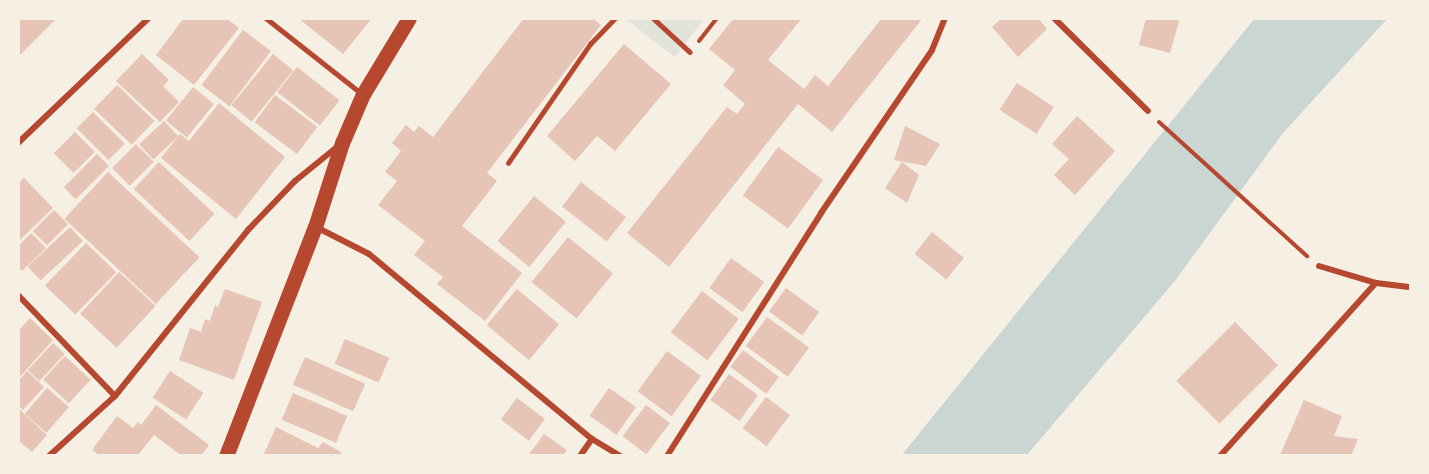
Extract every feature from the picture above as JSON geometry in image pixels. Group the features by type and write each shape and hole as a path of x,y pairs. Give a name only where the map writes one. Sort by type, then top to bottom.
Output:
{"main road":[{"path":"226,456 315,227 342,143 363,94 409,18"}],"street":[{"path":"18,143 150,18"},
{"path":"667,456 821,213 932,50 945,18"},
{"path":"1054,18 1148,111"},
{"path":"49,456 115,396 248,230 296,181 342,143"},
{"path":"315,227 369,254 592,439 620,456"},
{"path":"1319,266 1376,283 1411,287"},
{"path":"1220,456 1376,283"},
{"path":"18,295 115,396"},
{"path":"580,456 592,439"}],"lane":[{"path":"266,18 363,94"},
{"path":"508,163 590,44 615,18"},
{"path":"653,18 690,52"}],"path":[{"path":"690,52 717,18"},
{"path":"1148,111 1319,266"}],"shaded area":[{"path":"624,18 705,18 675,57"},
{"path":"1255,18 1388,18 1283,133 1174,282 1026,456 901,456"}],"building":[{"path":"18,18 57,18 18,57"},
{"path":"184,18 226,18 239,28 194,85 156,55"},
{"path":"298,18 372,18 343,54"},
{"path":"524,18 592,18 601,25 487,173 497,181 462,226 522,273 485,321 437,284 443,277 414,255 425,241 378,205 397,181 385,172 401,151 392,143 406,125 414,132 419,126 433,137"},
{"path":"734,18 802,18 768,60 804,89 815,75 828,86 882,18 923,18 832,132 798,104 669,267 627,233 727,107 737,114 745,104 723,85 735,70 709,49"},
{"path":"1002,18 1038,18 1047,29 1018,57 992,27"},
{"path":"1146,18 1180,18 1170,53 1139,45"},
{"path":"243,30 271,51 229,106 201,85"},
{"path":"624,44 671,84 615,151 597,136 575,161 547,136"},
{"path":"142,54 169,80 163,86 179,102 160,122 116,81"},
{"path":"273,54 293,70 252,122 231,105"},
{"path":"297,67 340,100 320,125 277,92"},
{"path":"1017,83 1054,107 1036,134 1000,110"},
{"path":"117,85 154,121 131,145 94,109"},
{"path":"193,87 214,104 187,137 166,120"},
{"path":"275,95 317,127 297,154 255,122"},
{"path":"219,103 285,157 236,219 161,158 180,134 189,141"},
{"path":"93,112 125,144 109,160 77,128"},
{"path":"1077,116 1115,151 1075,195 1054,175 1069,159 1052,144"},
{"path":"164,121 178,136 153,160 139,144"},
{"path":"905,126 940,144 926,166 894,160"},
{"path":"75,132 95,152 74,173 54,153"},
{"path":"136,144 154,162 130,186 112,168"},
{"path":"778,147 823,180 788,228 743,196"},
{"path":"97,154 109,166 76,199 64,187"},
{"path":"159,162 215,214 189,241 134,189"},
{"path":"902,162 919,175 907,203 885,188"},
{"path":"108,172 199,257 156,304 64,219"},
{"path":"24,178 53,208 18,242 18,184"},
{"path":"581,182 626,217 607,242 562,206"},
{"path":"534,196 566,222 529,267 497,241"},
{"path":"54,210 68,224 47,245 33,231"},
{"path":"70,227 83,241 41,280 28,267"},
{"path":"932,232 964,258 946,280 914,254"},
{"path":"31,233 46,248 22,271 18,267 18,246"},
{"path":"568,237 613,274 577,319 531,282"},
{"path":"86,243 116,272 75,315 45,285"},
{"path":"731,258 764,282 742,312 709,288"},
{"path":"119,272 156,306 117,348 80,314"},
{"path":"786,288 819,312 802,336 769,311"},
{"path":"225,289 262,302 234,380 179,360 190,328 201,332 205,319 210,321 215,305 218,307"},
{"path":"517,289 559,324 529,360 487,325"},
{"path":"702,291 739,319 707,360 671,333"},
{"path":"767,317 809,348 788,377 746,346"},
{"path":"30,318 53,340 18,379 18,331"},
{"path":"1235,322 1278,365 1219,424 1176,381"},
{"path":"345,339 389,358 379,383 334,364"},
{"path":"53,343 65,354 39,381 28,370"},
{"path":"743,350 779,377 766,394 730,367"},
{"path":"667,351 701,376 672,416 638,391"},
{"path":"65,356 91,380 69,403 43,379"},
{"path":"305,357 365,384 353,411 293,384"},
{"path":"27,371 44,387 23,410 18,405 18,381"},
{"path":"170,371 204,393 186,420 153,398"},
{"path":"729,374 758,395 739,421 710,400"},
{"path":"47,388 69,407 47,433 25,414"},
{"path":"609,388 636,407 617,435 589,416"},
{"path":"293,393 347,416 336,443 282,420"},
{"path":"766,397 790,415 766,446 743,428"},
{"path":"517,398 545,419 529,441 501,420"},
{"path":"1304,400 1342,416 1334,436 1358,439 1351,456 1280,455"},
{"path":"156,405 209,445 201,456 182,456 154,435 137,456 101,456 92,450 117,416 133,428 138,422 141,425"},
{"path":"646,405 670,423 646,454 623,436"},
{"path":"18,408 47,435 32,452 18,440"},
{"path":"276,427 318,448 323,442 341,452 340,456 263,456"},
{"path":"544,434 567,450 563,456 528,456"}]}
